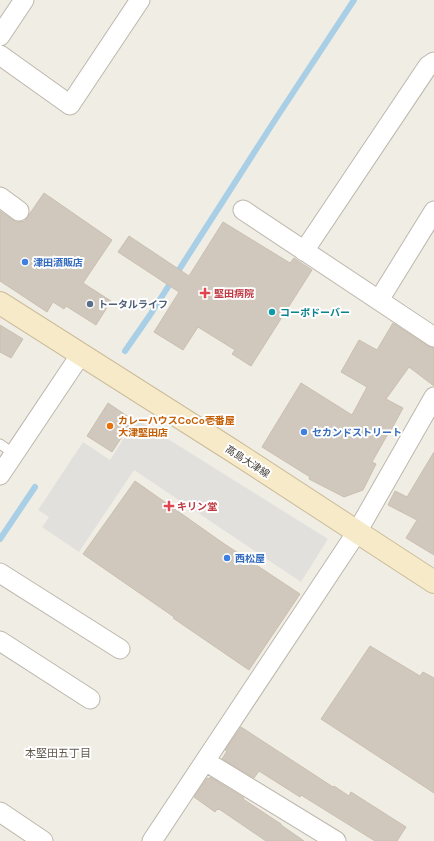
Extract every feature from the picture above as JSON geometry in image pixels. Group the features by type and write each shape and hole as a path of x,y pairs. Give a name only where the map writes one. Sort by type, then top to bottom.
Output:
{"main road":[{"name":"高島大津線","path":"0,303 434,582"}],"street":[{"path":"0,36 6,13 24,0"},
{"path":"0,55 70,105 140,0"},
{"path":"304,251 428,66 434,62"},
{"path":"0,197 19,210"},
{"path":"242,210 434,337"},
{"path":"379,300 434,211"},
{"path":"0,475 7,449 81,354"},
{"path":"152,841 357,532 434,398"},
{"path":"0,573 120,649"},
{"path":"0,642 90,699"},
{"path":"205,761 336,841"},
{"path":"0,812 43,841"}],"shaded area":[{"path":"136,419 328,539 301,582 134,470 79,552 42,527 49,517 38,510 83,442 110,460"}],"building":[{"path":"44,193 112,240 83,283 111,301 96,325 66,306 64,309 53,302 47,312 0,281 0,211 17,222 24,222"},
{"path":"223,222 290,263 294,258 312,270 251,366 232,354 235,350 198,327 183,350 154,332 179,292 118,252 129,236 189,276"},
{"path":"393,323 428,346 434,348 434,386 409,367 386,399 403,408 372,462 376,464 363,490 344,497 309,479 310,477 262,447 301,383 352,415 367,387 341,372 359,340 377,350"},
{"path":"0,325 23,339 11,358 0,352"},
{"path":"108,403 133,420 112,452 87,436"},
{"path":"434,452 434,555 406,538 417,520 388,505 395,491 407,497"},
{"path":"135,481 223,543 300,594 249,670 83,554"},
{"path":"370,646 420,676 423,672 434,678 434,793 321,719"},
{"path":"241,727 333,787 334,786 349,796 351,792 406,827 397,841 375,841 259,771 254,778 222,759 227,751 225,750"},
{"path":"210,777 244,798 243,799 304,841 266,841 219,809 215,812 194,797 207,778 209,779"}],"waterway":[{"path":"125,351 150,315 354,0"},
{"path":"0,539 35,487"}],"place":[{"name":"津田酒販店","path":"25,262"},
{"name":"堅田病院","path":"205,293"},
{"name":"トータルライフ","path":"90,304"},
{"name":"コーポドーバー","path":"272,312"},
{"name":"カレーハウスCoCo壱番屋 大津堅田店","path":"110,426"},
{"name":"セカンドストリート","path":"304,432"},
{"name":"キリン堂","path":"169,506"},
{"name":"西松屋","path":"227,558"}],"district":[{"name":"本堅田五丁目","path":"58,753"}]}
